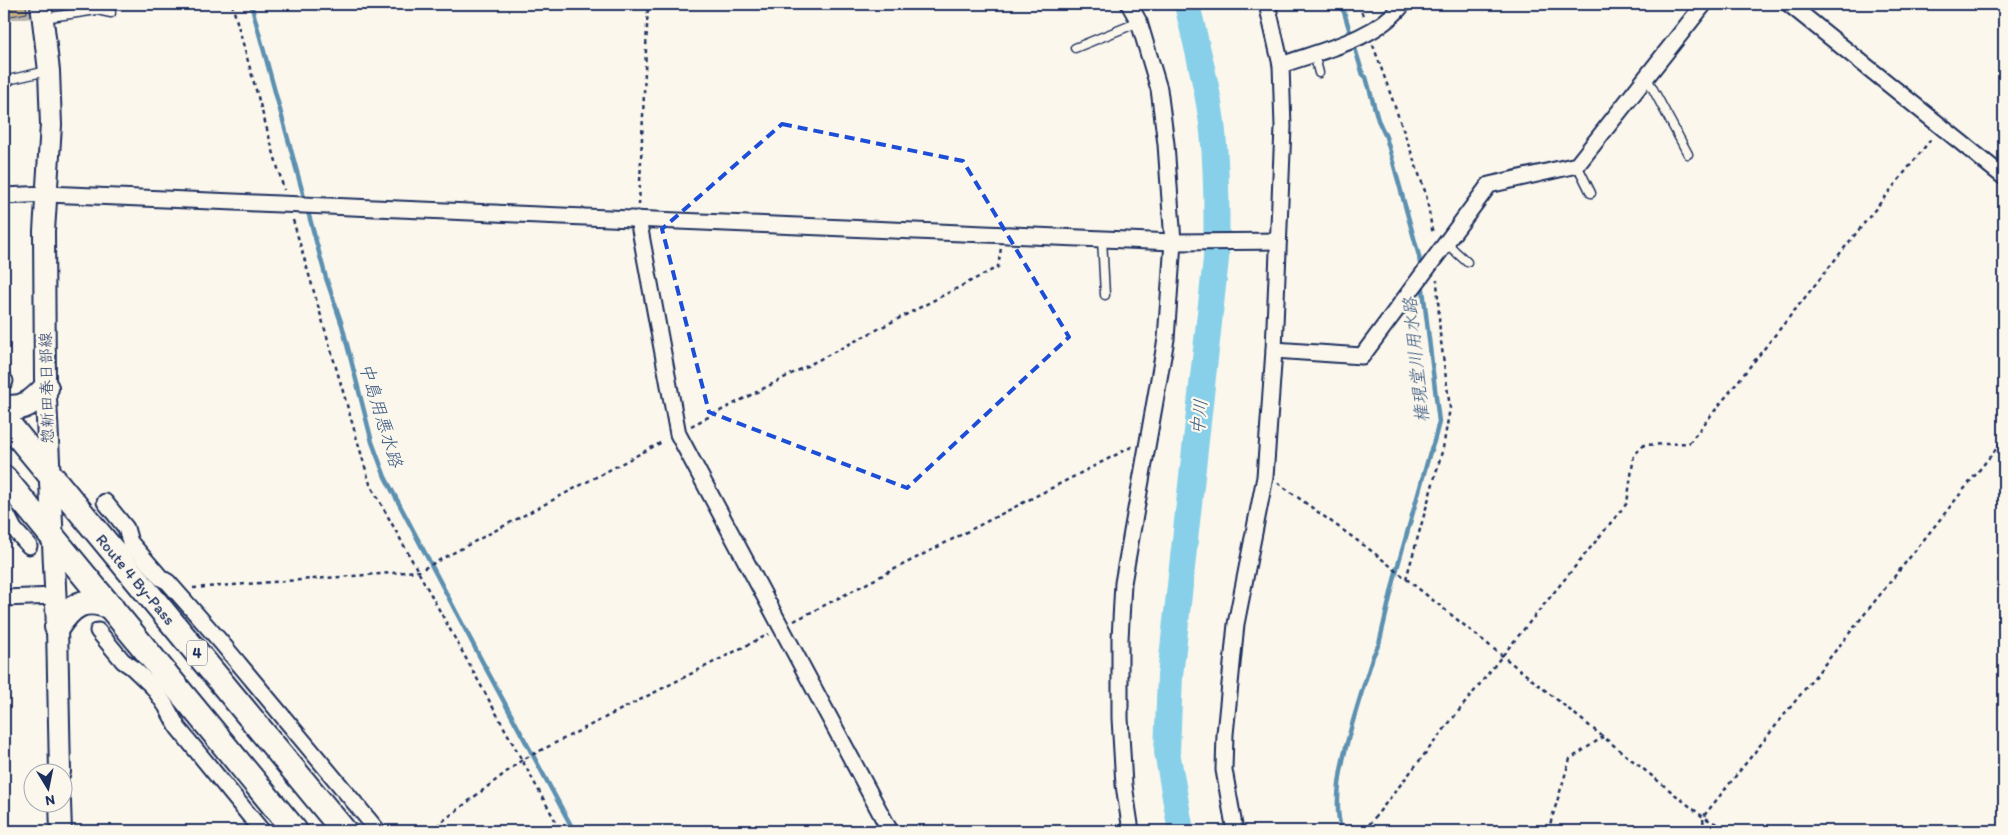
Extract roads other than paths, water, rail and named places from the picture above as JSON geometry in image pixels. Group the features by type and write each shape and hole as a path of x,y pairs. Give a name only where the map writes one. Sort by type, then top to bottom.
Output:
{"highway":[{"path":"4,407 19,407 29,404 46,388"},
{"name":"Route 4 By-Pass","path":"4,419 48,475 139,568 344,831"},
{"name":"4","path":"4,478 111,607 159,681 295,831"},
{"path":"57,627 66,614 75,606 86,602 100,603 111,607"}],"main road":[{"name":"惣新田春日部線","path":"42,11 49,71 51,126 44,231 46,388 48,475 57,627 60,762"},
{"path":"60,812 61,831"}],"street":[{"path":"1129,4 1138,22 1159,89 1179,242 1166,339 1123,583 1120,638 1120,718 1124,785 1131,831"},
{"path":"1235,831 1224,770 1225,734 1236,624 1264,477 1274,350 1272,241 1283,127 1281,65 1266,4"},
{"path":"1281,65 1369,33 1393,17 1403,4"},
{"path":"1274,350 1362,356 1489,185 1577,166 1704,4"},
{"path":"1789,4 2004,177"},
{"path":"4,196 47,194 1179,242 1272,241"},
{"path":"638,219 678,434 890,831"},
{"path":"105,502 126,528 139,568 168,582 175,589 378,831"},
{"path":"4,509 14,529 29,546"},
{"path":"4,598 55,596"},
{"path":"98,631 123,661 159,681 166,706 178,728 262,831"}],"lane":[{"path":"42,11 97,10 111,13"},
{"path":"1076,48 1138,22"},
{"path":"1314,54 1319,73"},
{"path":"4,84 12,79 49,71"},
{"path":"1647,78 1688,154"},
{"path":"1577,166 1591,193"},
{"path":"1102,238 1104,294"},
{"path":"1446,243 1467,262"}],"waterway":[{"name":"中島用悪水路","path":"251,4 305,201"},
{"name":"中川","path":"1181,831 1167,752 1170,676 1216,259 1217,227 1211,116 1187,4"},
{"name":"権現堂川用水路","path":"1339,4 1344,12 1378,120 1386,137 1419,256 1421,271"},
{"name":"中島用悪水路","path":"307,208 326,278 342,325 372,442 385,477 574,831"},
{"name":"権現堂川用水路","path":"1342,831 1338,813 1341,769 1353,720 1373,656 1379,644 1396,572 1439,422 1422,281"}]}
